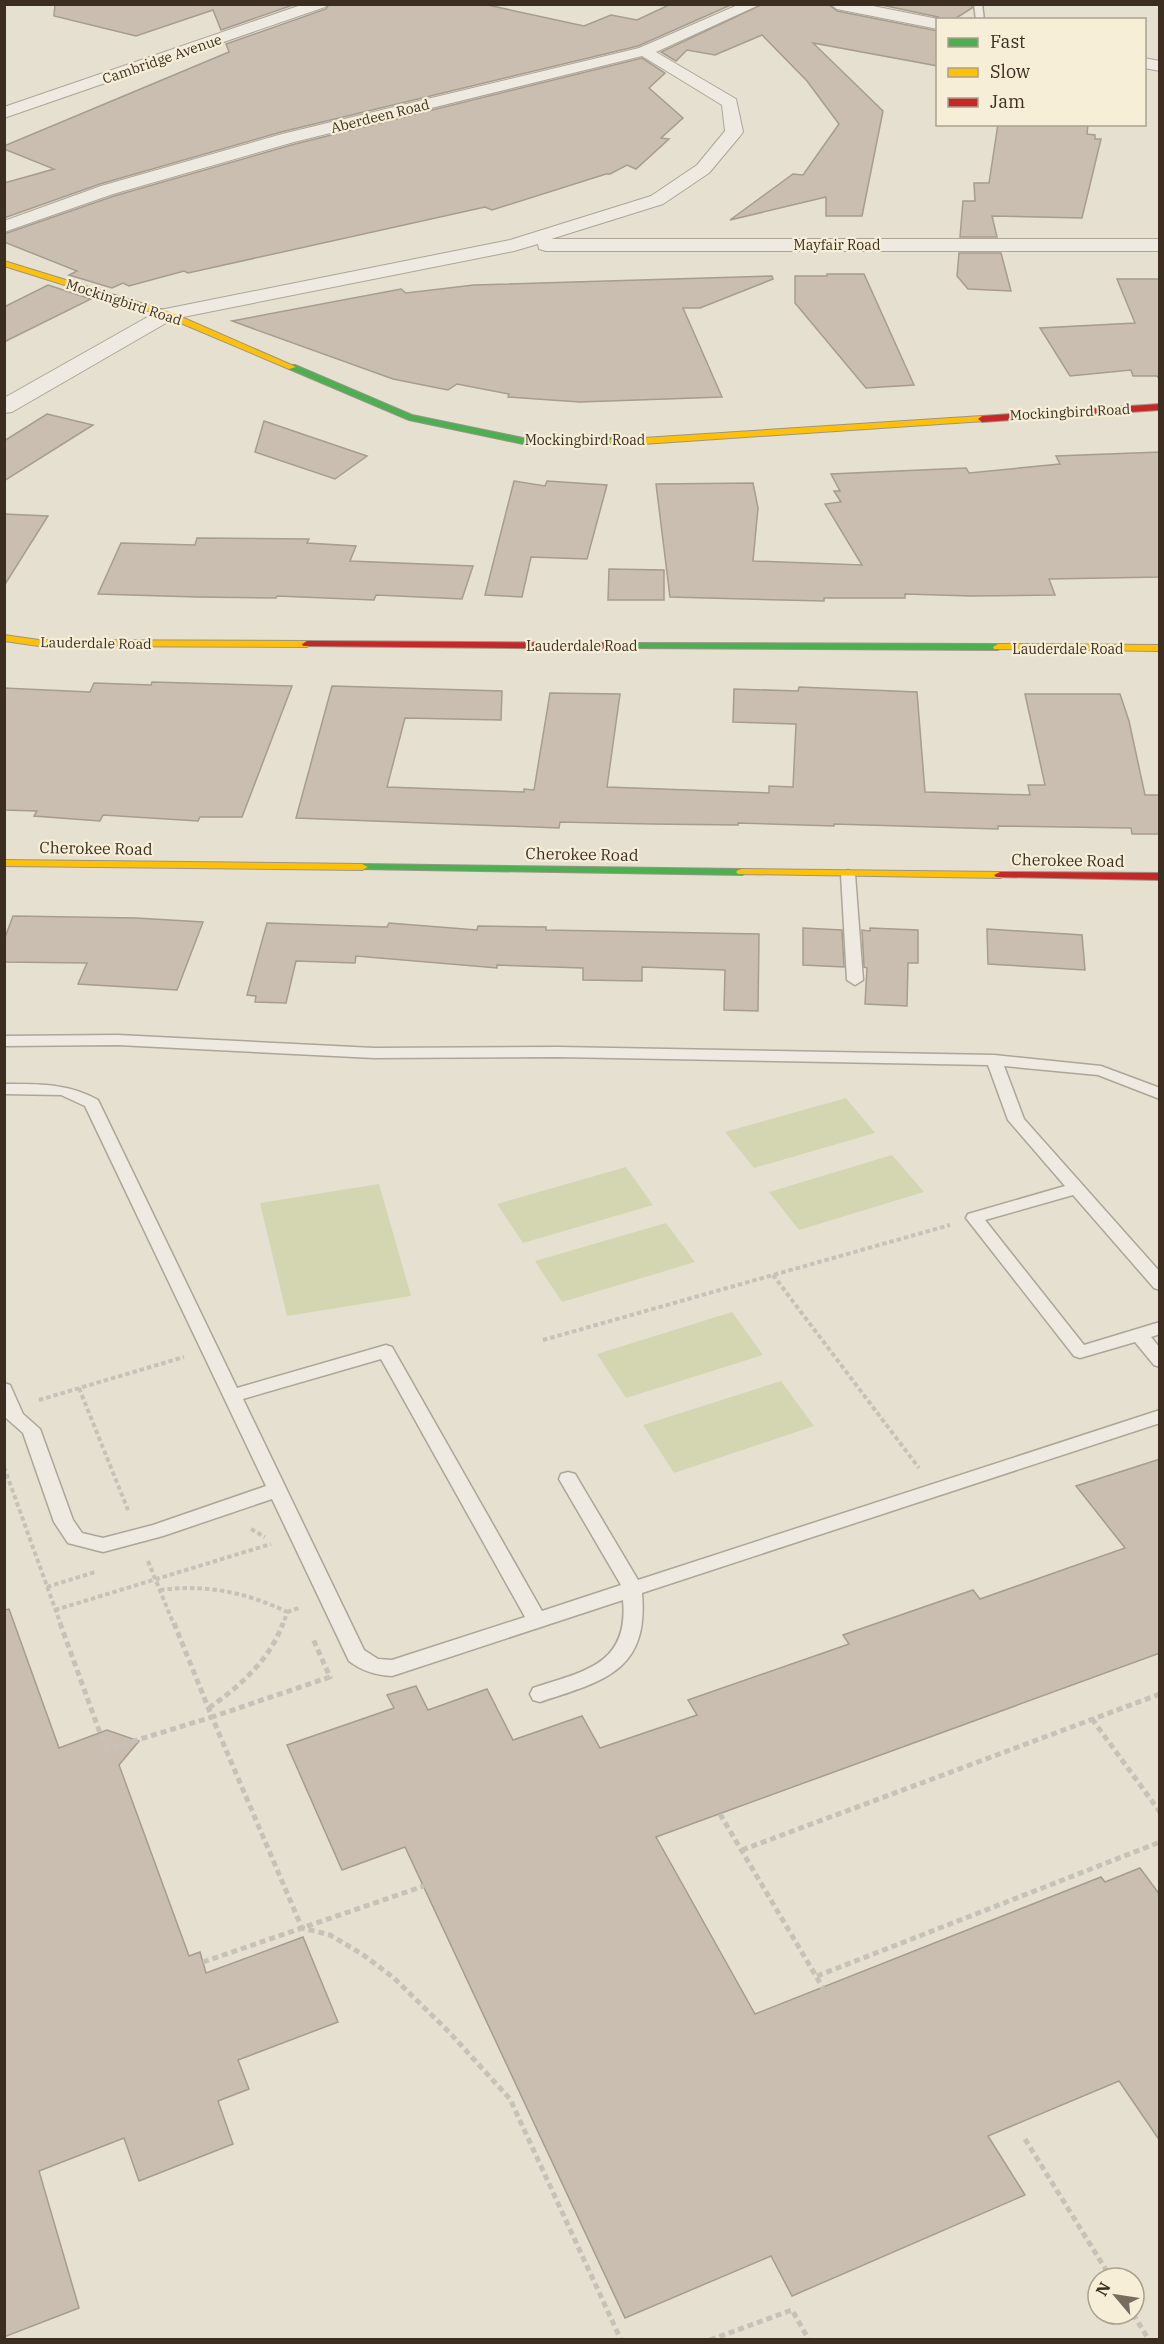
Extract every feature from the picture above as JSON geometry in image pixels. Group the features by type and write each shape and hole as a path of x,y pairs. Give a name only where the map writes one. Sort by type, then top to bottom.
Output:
{"street":[{"name":"Cambridge Avenue","path":"4,113 320,4"},
{"name":"Aberdeen Road","path":"4,227 107,190 288,138 644,51 754,4"},
{"path":"837,4 936,24"},
{"path":"4,407 167,314 514,245 657,200 703,169 734,132 730,103 644,51"},
{"name":"Mayfair Road","path":"514,245 1160,245"},
{"name":"Mockingbird Road","path":"4,263 167,314 409,417 523,441 643,441 1160,407"},
{"name":"Lauderdale Road","path":"4,638 39,643 1160,648"},
{"name":"Cherokee Road","path":"4,863 1160,878"}],"lane":[{"path":"848,874 855,980"},
{"path":"4,1041 118,1040 374,1053 558,1052 994,1060 1101,1071 1160,1094"},
{"path":"994,1060 1016,1120 1160,1284"},
{"path":"4,1089 63,1090 80,1095 92,1103 356,1655 366,1663 378,1668 392,1668 632,1587 1160,1416"},
{"path":"1078,1188 974,1218 1080,1352 1160,1328"},
{"path":"1139,1334 1160,1361"},
{"path":"231,1396 386,1351 536,1619"},
{"path":"4,1389 15,1418 31,1429 64,1522 75,1538 103,1545 156,1531 276,1490"},
{"path":"540,1695 600,1673 618,1661 627,1647 633,1626 635,1605 632,1587 568,1479"}],"path":[{"path":"543,1341 974,1218"},
{"path":"773,1275 935,1489"},
{"path":"35,1401 209,1349"},
{"path":"79,1388 129,1514"},
{"path":"4,1467 46,1587 108,1749 330,1677 308,1628"},
{"path":"246,1528 262,1534 272,1544 274,1555"},
{"path":"55,1610 272,1544"},
{"path":"146,1556 302,1928"},
{"path":"46,1587 102,1570"},
{"path":"160,1590 187,1587 236,1593 264,1601 286,1612 299,1608"},
{"path":"294,1598 303,1618"},
{"path":"209,1708 230,1694 256,1667 276,1639 286,1612"},
{"path":"742,1850 1160,1694"},
{"path":"1092,1719 1160,1812"},
{"path":"720,1814 823,1988"},
{"path":"817,1976 1160,1842"},
{"path":"203,1962 424,1886"},
{"path":"302,1928 330,1935 362,1954 394,1978 450,2033 510,2099 621,2340"},
{"path":"1025,2139 1104,2266"},
{"path":"710,2340 792,2310 809,2340"},
{"path":"1140,2326 1149,2340"}],"green space":[{"path":"846,1098 875,1133 754,1168 725,1132"},
{"path":"892,1155 924,1192 799,1230 769,1192"},
{"path":"626,1167 653,1205 523,1243 497,1204"},
{"path":"379,1184 411,1296 287,1316 260,1203"},
{"path":"666,1223 695,1262 562,1302 535,1261"},
{"path":"732,1312 763,1355 626,1398 597,1354"},
{"path":"781,1381 814,1426 674,1473 643,1425"}],"building":[{"path":"55,4 296,4 221,30 213,10 136,36 54,16"},
{"path":"329,4 483,4 584,26 611,15 637,20 671,4 733,4 638,46 281,132 100,184 4,218 4,183 54,169 4,149 4,146 229,52 226,44 326,9"},
{"path":"763,4 828,4 837,11 936,31 936,66 813,43 883,111 862,216 826,216 826,197 730,220 793,174 803,175 839,124 807,81 762,35 715,55 687,50 676,61 661,52"},
{"path":"877,4 972,4 972,8 956,18 938,17"},
{"path":"642,58 665,73 649,88 683,118 661,138 669,139 636,169 627,165 610,174 492,210 485,207 188,273 184,271 129,286 123,283 112,288 69,275 77,271 4,242 4,234 114,196 295,144"},
{"path":"998,126 1088,126 1087,134 1095,135 1095,139 1101,139 1082,218 992,216 997,237 960,237 963,201 975,201 974,183 989,183"},
{"path":"959,253 1001,253 1011,291 968,289 957,276"},
{"path":"827,274 864,274 914,385 866,388 795,303 795,276 827,276"},
{"path":"772,276 773,279 700,308 683,308 722,397 580,402 508,397 509,394 457,384 448,390 393,379 232,321 401,289 406,293 474,285"},
{"path":"1117,279 1160,279 1160,380 1157,376 1133,376 1131,370 1070,376 1040,328 1135,323"},
{"path":"48,285 91,299 4,342 4,307"},
{"path":"47,414 93,425 4,481 4,441"},
{"path":"264,421 367,456 335,479 255,452"},
{"path":"1160,452 1160,577 1049,579 1055,595 905,594 905,598 824,598 824,601 670,597 656,484 753,483 758,508 753,561 862,565 825,504 841,502 834,491 840,491 831,474 966,468 969,473 1060,464 1056,456"},
{"path":"514,481 545,486 547,481 607,485 587,559 531,557 522,597 485,595"},
{"path":"4,514 48,516 4,586"},
{"path":"197,538 309,539 307,543 356,546 350,561 473,566 462,599 376,595 374,600 277,596 276,598 98,594 121,543 195,545"},
{"path":"609,569 664,570 664,600 608,600"},
{"path":"152,682 292,686 242,817 200,817 198,821 103,815 100,821 34,816 37,811 4,810 4,688 90,692 94,683 151,685"},
{"path":"332,686 502,691 501,720 405,718 387,787 524,792 524,789 534,790 550,693 620,694 607,787 769,793 769,786 793,787 796,724 733,722 734,689 798,691 799,687 917,692 925,792 1030,795 1028,785 1045,785 1025,694 1120,694 1129,721 1145,795 1160,795 1160,834 1132,834 1131,828 998,826 998,829 834,824 834,826 560,822 559,828 296,818"},
{"path":"13,916 136,918 203,922 177,990 78,984 87,963 4,962 4,940"},
{"path":"267,923 387,927 389,923 477,930 478,926 546,927 546,930 759,934 758,1011 724,1010 725,970 642,967 642,981 583,980 583,968 497,965 497,968 356,956 355,963 296,961 286,1003 255,1002 256,996 247,995"},
{"path":"803,928 842,930 844,967 803,965"},
{"path":"870,928 918,930 918,963 908,963 907,1006 865,1004 867,968 864,967 862,930 870,931"},
{"path":"987,929 1082,935 1085,970 988,964"},
{"path":"1160,1459 1160,1653 656,1837 755,2014 1101,1877 1105,1882 1140,1868 1160,1895 1160,2141 1119,2081 988,2136 1025,2195 792,2296 771,2256 625,2318 405,1847 342,1870 287,1745 394,1708 387,1695 416,1686 428,1710 487,1689 513,1740 582,1716 600,1748 697,1715 688,1700 849,1644 843,1635 973,1590 980,1599 1125,1548 1076,1486"},
{"path":"9,1609 59,1748 107,1730 139,1741 119,1765 189,1956 200,1952 206,1973 303,1937 338,2022 238,2060 249,2089 218,2101 233,2144 139,2181 124,2138 39,2171 79,2308 4,2337 4,1610"}],"traffic: fast":[{"path":"292,367 409,417 523,441 613,441"},
{"path":"627,646 998,647"},
{"path":"362,867 742,872"}],"traffic: slow":[{"path":"4,263 167,314 292,367"},
{"path":"613,441 982,419"},
{"path":"4,638 39,643 307,644"},
{"path":"998,647 1160,648"},
{"path":"4,863 362,867"},
{"path":"742,872 1000,875"}],"traffic: jam":[{"path":"982,419 1160,407"},
{"path":"307,644 627,646"},
{"path":"1000,875 1160,877"}]}
